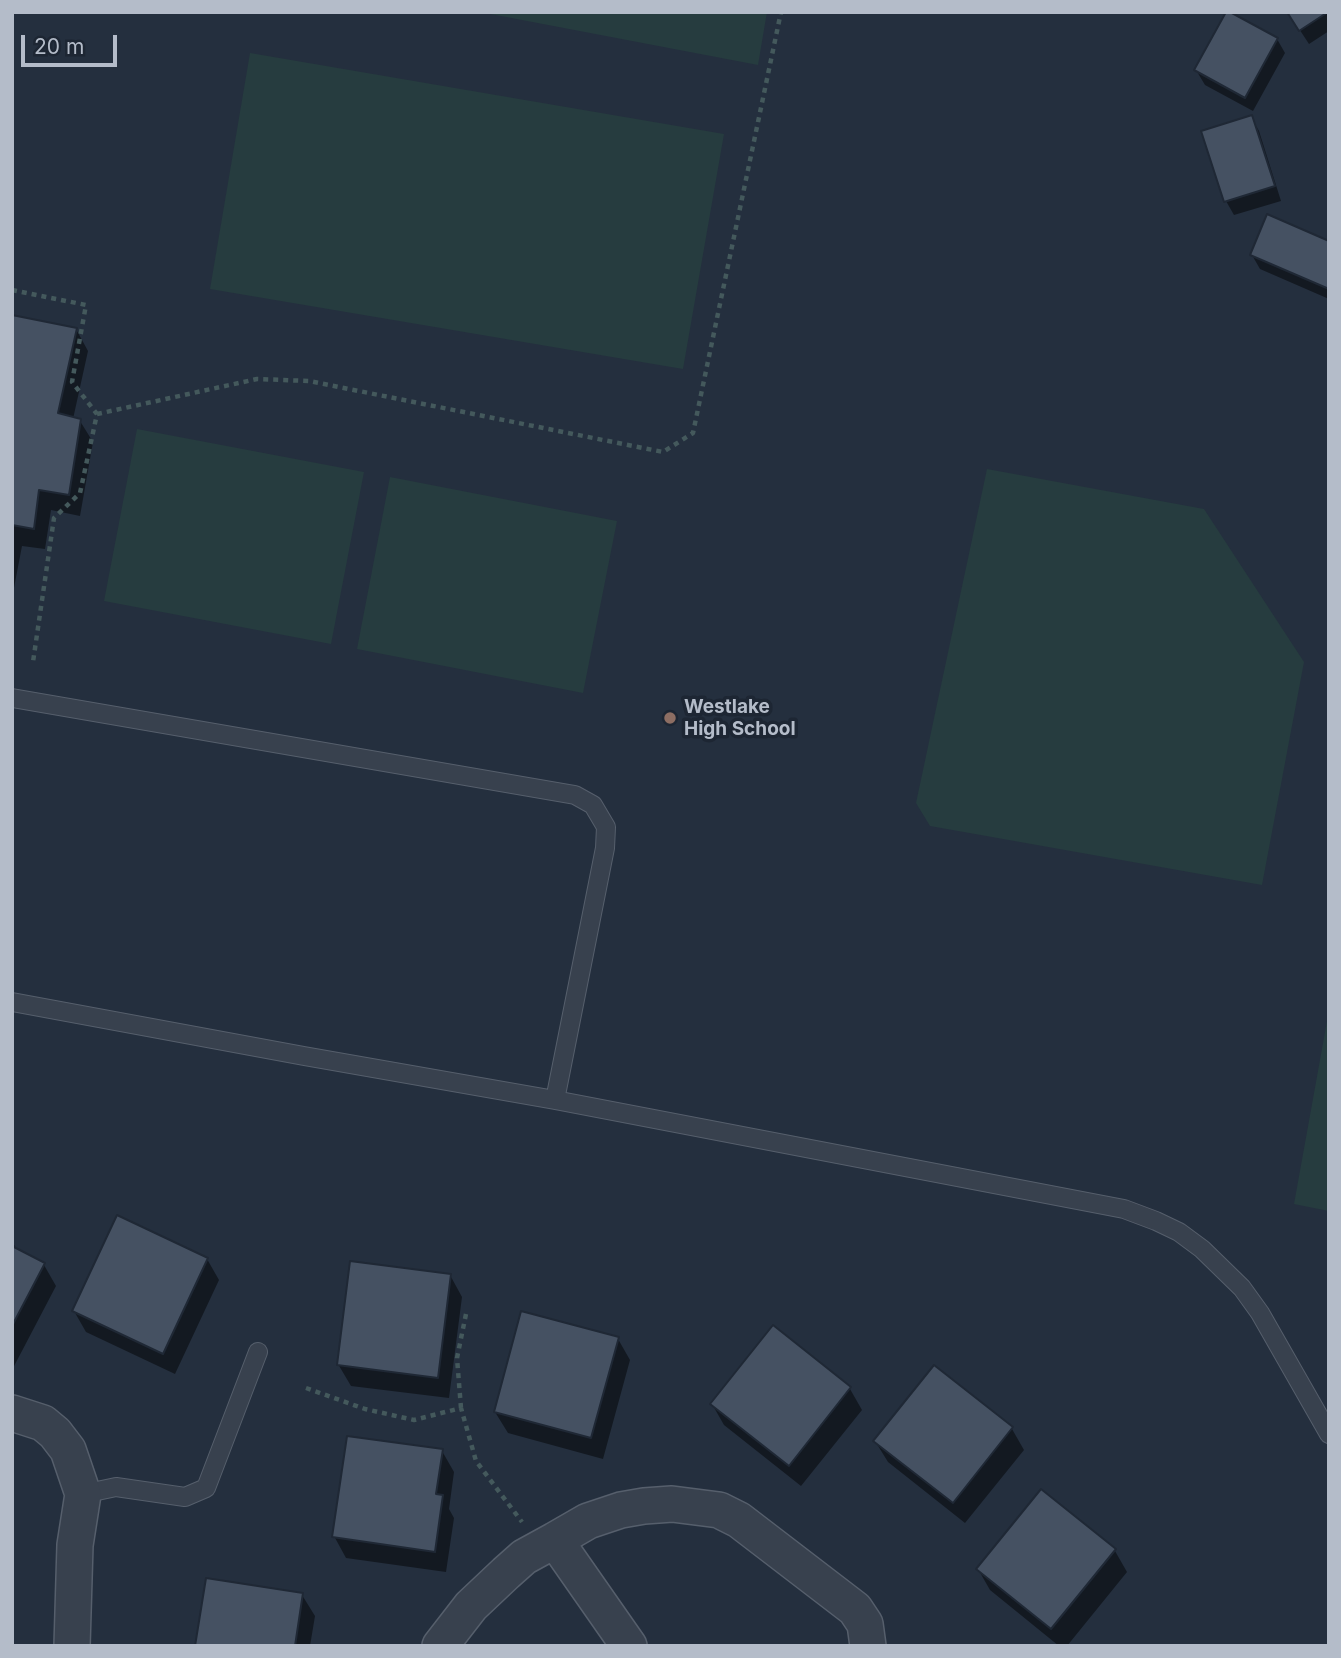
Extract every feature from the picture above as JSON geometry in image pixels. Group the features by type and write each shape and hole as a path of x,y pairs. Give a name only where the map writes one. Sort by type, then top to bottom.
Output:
{"street":[{"path":"12,1413 43,1423 55,1433 68,1450 83,1494 75,1545 72,1646"},
{"path":"440,1646 471,1606 524,1557 588,1521 621,1510 672,1504 719,1510 739,1520 855,1609 865,1624 868,1646"},
{"path":"555,1540 629,1646"}],"lane":[{"path":"12,698 575,795 593,805 606,827 604,848 555,1100"},
{"path":"12,1002 555,1100 1124,1209 1179,1232 1202,1249 1242,1287 1260,1313 1329,1434"},
{"path":"83,1494 116,1487 185,1497 206,1488 258,1352"}],"path":[{"path":"97,414 257,379 309,381 663,452 693,433 781,12"},
{"path":"12,290 86,305 72,382 97,414"},
{"path":"33,662 54,518 80,493 97,414"},
{"path":"466,1314 457,1358 461,1408 476,1461 523,1523"},
{"path":"306,1388 365,1409 414,1420 461,1408"}],"green space":[{"path":"480,12 767,12 758,65"},
{"path":"250,53 724,134 683,369 210,289"},
{"path":"137,429 364,472 331,644 104,601"},
{"path":"987,469 1204,509 1304,662 1262,885 930,826 916,803"},
{"path":"390,477 617,521 583,693 357,649"},
{"path":"1329,1010 1329,1211 1294,1204"}],"building":[{"path":"1226,12 1278,38 1245,98 1194,70"},
{"path":"1287,12 1328,12 1299,31"},
{"path":"1252,115 1275,186 1224,202 1201,131"},
{"path":"1267,214 1329,241 1329,289 1250,255"},
{"path":"12,315 77,328 58,413 81,419 69,495 39,490 34,529 12,525"},
{"path":"117,1215 208,1258 163,1354 72,1311"},
{"path":"12,1246 45,1263 12,1326"},
{"path":"350,1261 451,1274 438,1378 337,1365"},
{"path":"521,1311 619,1337 591,1438 494,1412"},
{"path":"773,1325 851,1387 789,1466 710,1404"},
{"path":"934,1365 1013,1427 953,1503 873,1441"},
{"path":"347,1436 443,1449 436,1494 443,1495 435,1552 332,1537"},
{"path":"1041,1489 1116,1549 1051,1629 976,1569"},
{"path":"206,1578 303,1593 295,1646 195,1646"}],"place":[{"name":"Westlake High School","path":"670,718"}]}
